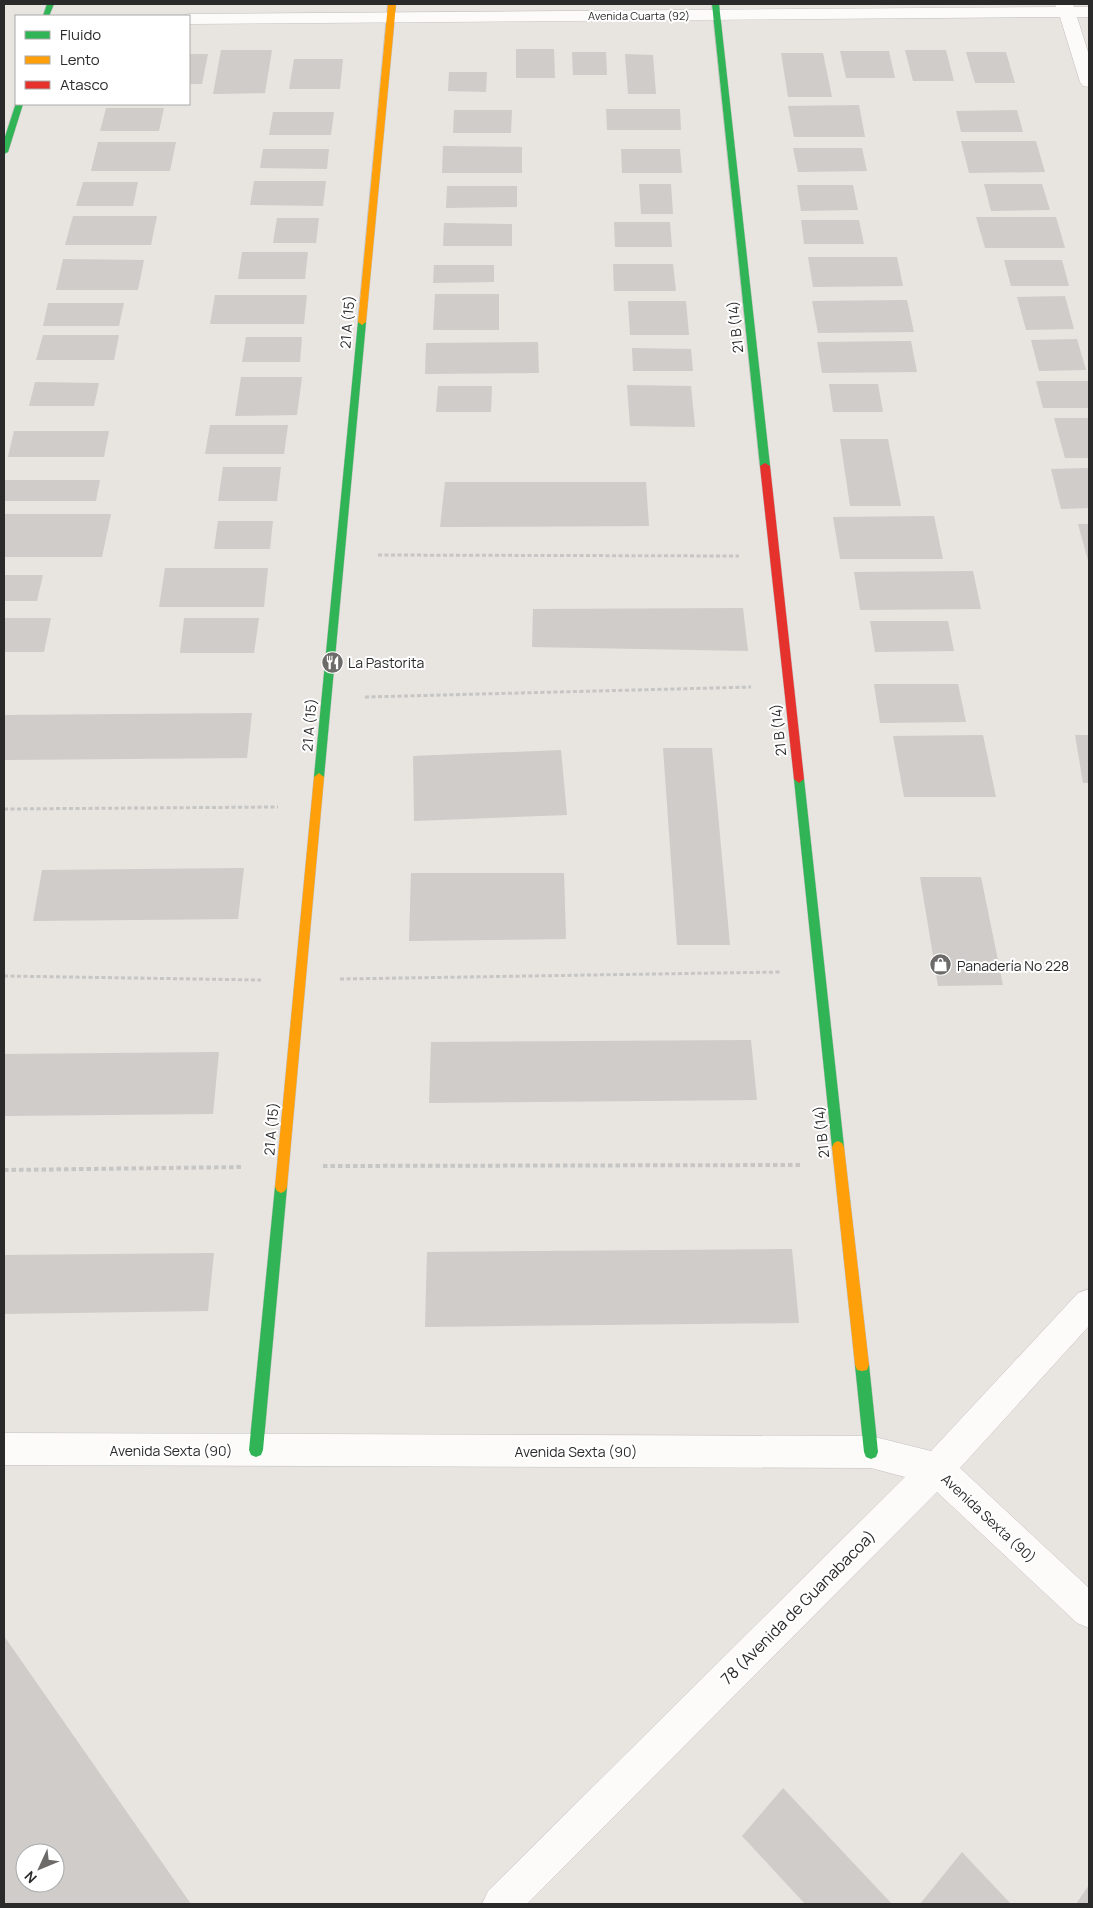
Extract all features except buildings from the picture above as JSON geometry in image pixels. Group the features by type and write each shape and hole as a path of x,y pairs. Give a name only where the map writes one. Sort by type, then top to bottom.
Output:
{"street":[{"name":"Avenida Cuarta (92)","path":"190,19 392,10 1065,8 1089,12"},
{"path":"1065,8 1089,82"},
{"name":"21 B (14)","path":"716,9 871,1452"},
{"name":"21 A (15)","path":"256,1450 392,10"},
{"path":"4,152 19,105"},
{"name":"78 (Avenida de Guanabacoa)","path":"500,1904 937,1469 1089,1304"},
{"name":"Avenida Sexta (90)","path":"4,1449 871,1452 937,1469 1089,1612"}],"path":[{"path":"340,555 775,557"},
{"path":"327,698 789,686"},
{"path":"4,809 317,806"},
{"path":"4,976 300,980 819,971"},
{"path":"4,1170 283,1166 840,1165"}],"traffic: fast":[{"path":"46,15 50,4"},
{"path":"715,4 765,466"},
{"path":"4,152 19,105"},
{"path":"319,777 362,322"},
{"path":"799,779 838,1147"},
{"path":"256,1450 281,1187"},
{"path":"862,1365 871,1452"}],"traffic: slow":[{"path":"362,322 392,4"},
{"path":"281,1187 319,777"},
{"path":"838,1147 862,1365"}],"traffic: jam":[{"path":"765,466 799,779"}],"place":[{"name":"La Pastorita","path":"332,662"},
{"name":"Panadería No 228","path":"941,965"}]}
